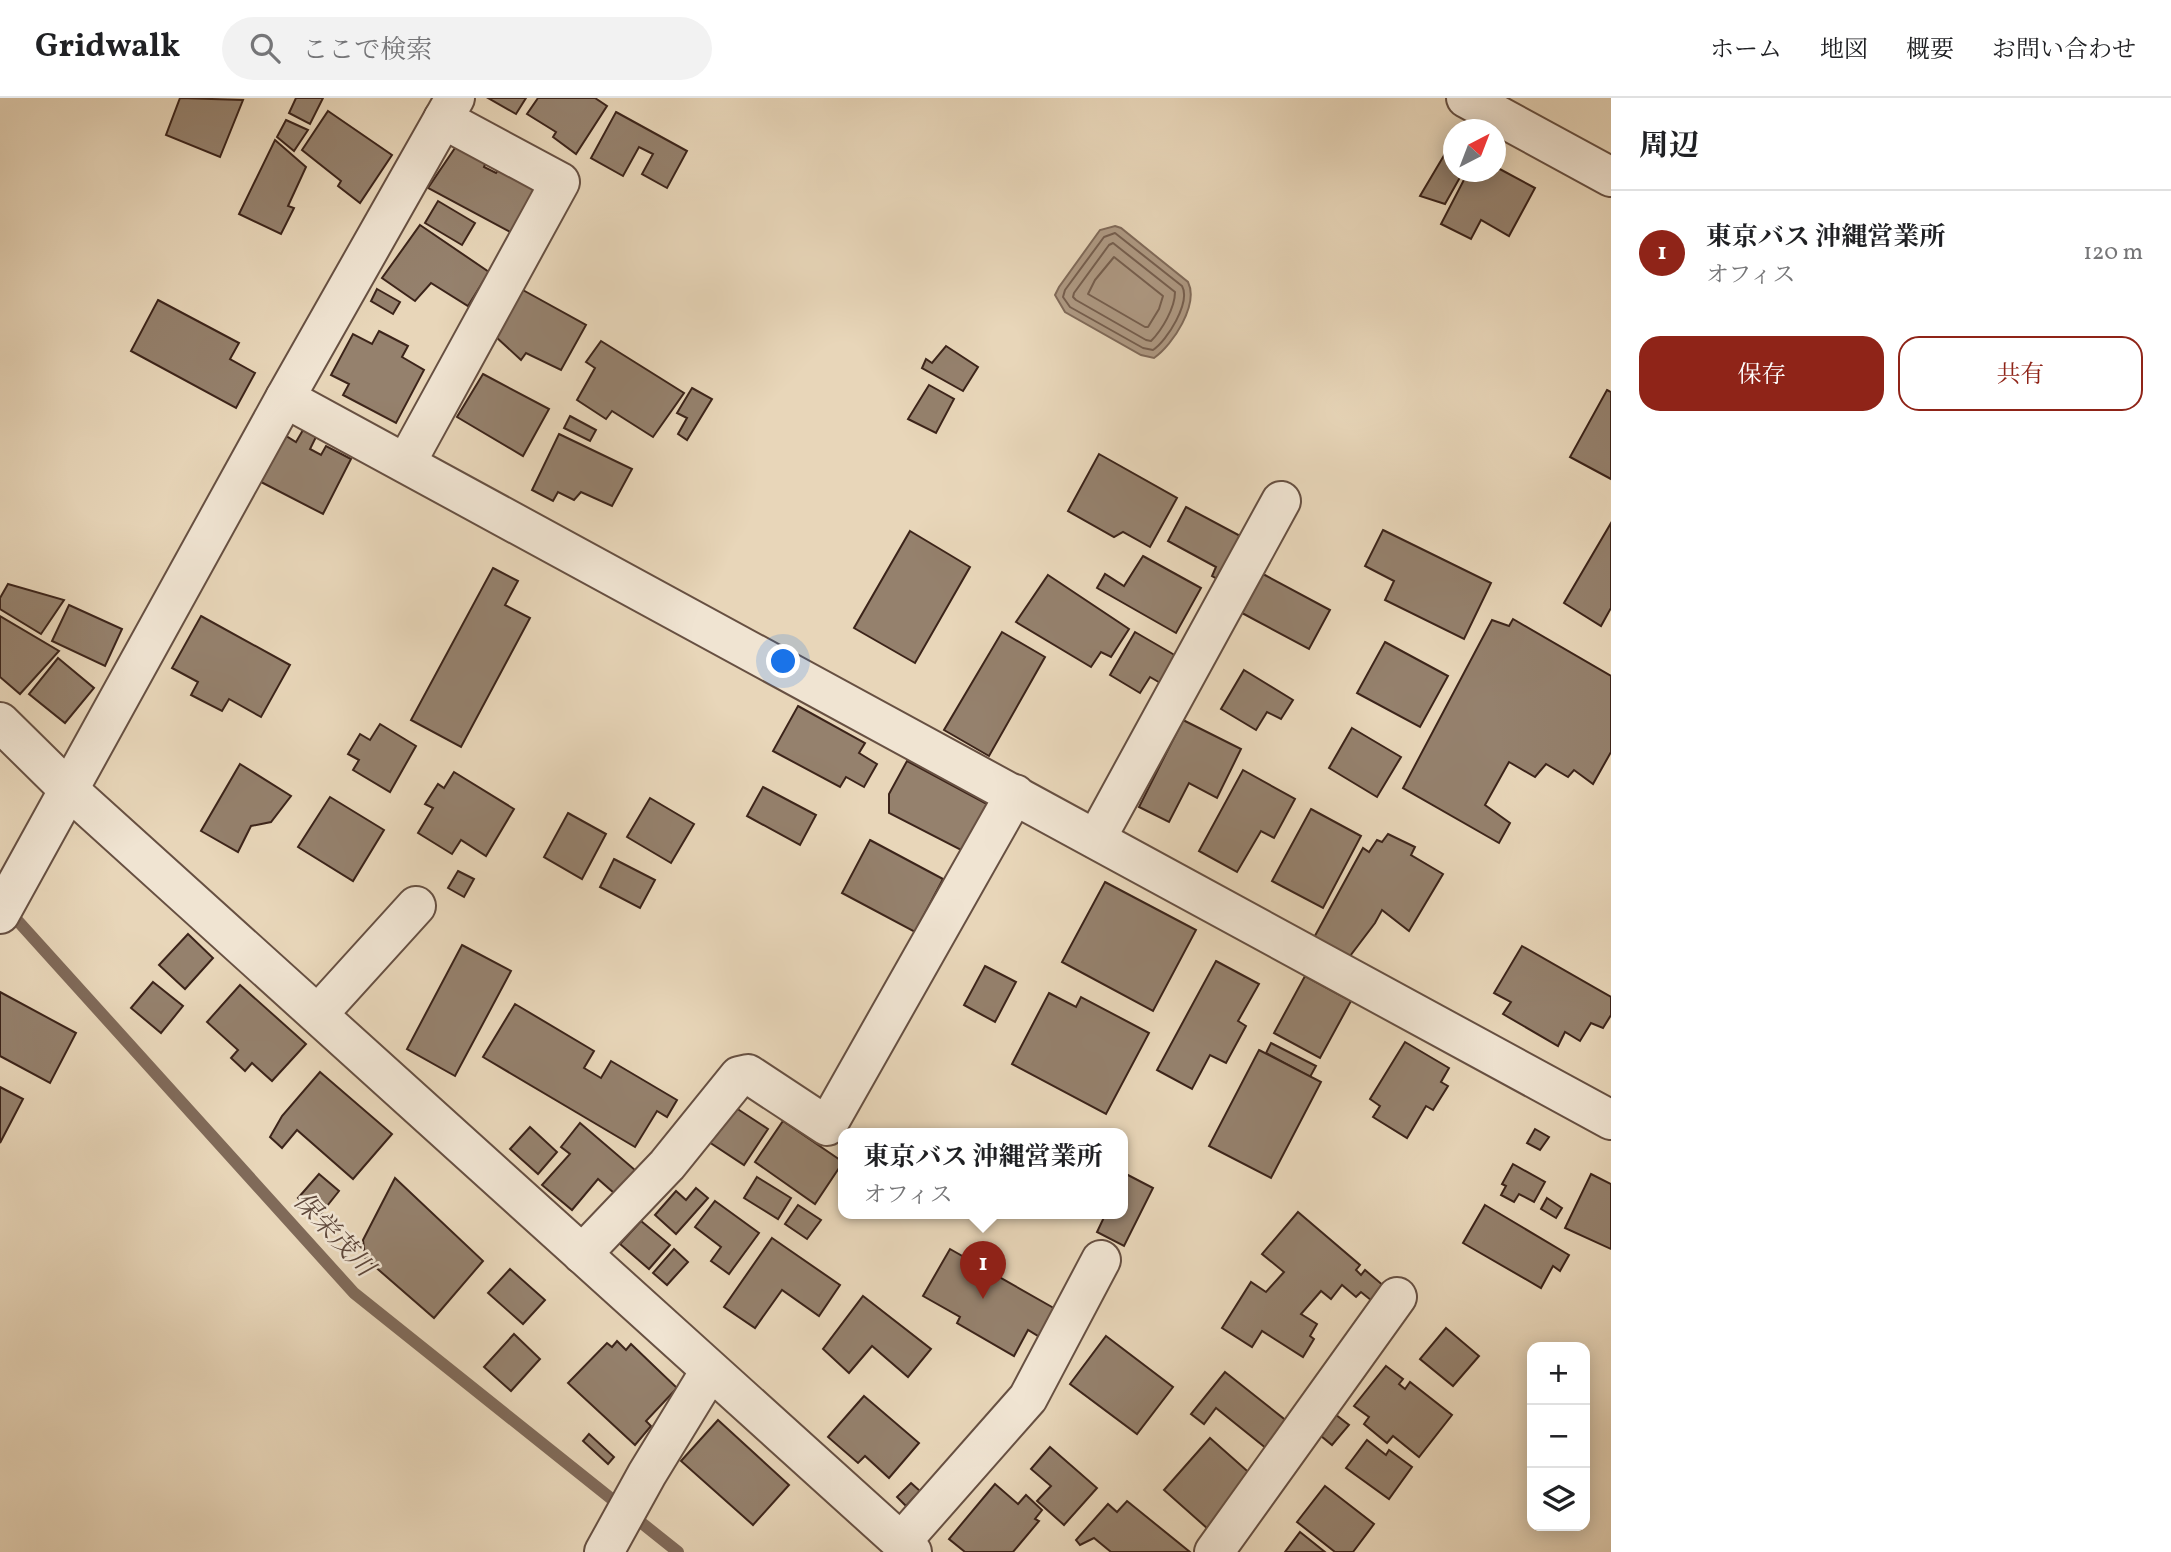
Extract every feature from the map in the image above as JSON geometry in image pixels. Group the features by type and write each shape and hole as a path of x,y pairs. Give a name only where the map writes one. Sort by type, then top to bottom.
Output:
{"street":[{"path":"1466,98 1611,177"},
{"path":"0,914 285,398 449,109 560,182 406,463"},
{"path":"285,398 1611,1120"},
{"path":"1096,839 1281,500"},
{"path":"0,722 69,790 906,1547 1028,1398 1101,1260"},
{"path":"582,1254 667,1165 739,1076 748,1074 827,1126 1014,794"},
{"path":"318,1014 415,906"},
{"path":"1214,1552 1396,1297"},
{"path":"604,1552 647,1474 710,1371"}],"water":[{"path":"1115,226 1188,282 1190,301 1187,312 1169,344 1154,358 1141,355 1065,312 1055,295 1100,230"}],"building":[{"path":"180,98 243,100 220,157 166,135"},
{"path":"296,98 323,98 310,124 289,113"},
{"path":"488,98 526,98 516,114"},
{"path":"538,98 595,98 607,106 576,154 553,137 556,132 527,114"},
{"path":"328,111 392,155 360,203 338,186 341,181 302,150"},
{"path":"616,112 687,151 667,188 642,174 653,154 639,147 623,176 591,158"},
{"path":"286,120 308,130 294,151 277,137"},
{"path":"275,140 306,167 288,206 294,208 281,234 239,214"},
{"path":"459,142 488,157 484,167 496,173 503,163 539,184 512,233 428,188"},
{"path":"1443,157 1443,182 1457,182 1445,204 1420,196"},
{"path":"1506,172 1535,188 1509,236 1481,220 1471,239 1441,224 1463,182 1506,182"},
{"path":"438,201 475,223 462,245 425,223"},
{"path":"420,225 489,272 468,306 431,283 415,301 382,278"},
{"path":"377,289 400,302 393,314 371,301"},
{"path":"521,289 586,325 561,370 526,353 521,360 495,336"},
{"path":"158,300 239,343 230,359 255,373 236,408 131,351"},
{"path":"379,331 408,346 402,357 424,370 396,423 343,395 349,384 331,375 353,334 372,344"},
{"path":"601,341 684,393 653,437 612,411 606,419 577,400 595,368 586,362"},
{"path":"946,346 978,367 963,391 922,368 926,359 932,363"},
{"path":"483,374 549,409 523,456 457,417"},
{"path":"929,385 954,399 936,433 908,419"},
{"path":"692,388 712,399 687,440 678,434 687,418 677,413"},
{"path":"1607,390 1611,392 1611,479 1570,457"},
{"path":"570,416 596,430 590,441 564,428"},
{"path":"303,430 316,437 310,449 321,455 326,446 351,459 323,514 261,482 286,436 296,442"},
{"path":"559,434 632,469 612,506 581,492 574,500 558,492 553,501 532,490"},
{"path":"1099,454 1177,498 1150,547 1123,532 1114,537 1068,511"},
{"path":"1186,507 1244,538 1221,581 1212,576 1216,567 1168,541"},
{"path":"1611,523 1611,608 1601,626 1564,603"},
{"path":"1383,530 1491,583 1464,639 1385,600 1394,581 1365,566"},
{"path":"910,531 970,567 915,663 854,628"},
{"path":"1143,556 1201,588 1176,633 1097,588 1105,574 1124,586"},
{"path":"493,568 518,581 505,605 530,618 461,747 411,720"},
{"path":"1263,574 1330,610 1309,649 1242,613"},
{"path":"1048,575 1129,629 1111,657 1101,652 1091,667 1016,622"},
{"path":"8,584 64,600 41,634 0,609 0,598"},
{"path":"69,605 122,629 105,666 52,641"},
{"path":"0,616 59,651 20,694 0,677"},
{"path":"201,616 290,665 261,717 229,699 222,711 191,695 198,682 172,668"},
{"path":"1513,619 1611,676 1611,752 1593,784 1574,770 1568,777 1546,764 1535,777 1509,762 1485,805 1510,823 1499,843 1403,788 1492,620 1509,626"},
{"path":"1002,632 1045,657 989,756 944,730"},
{"path":"1135,632 1178,657 1162,684 1150,677 1140,693 1110,675"},
{"path":"1385,642 1448,676 1420,727 1357,693"},
{"path":"58,658 94,688 65,723 29,694"},
{"path":"1244,670 1293,700 1281,719 1267,712 1256,730 1221,709"},
{"path":"798,706 865,743 859,753 877,764 864,787 846,777 840,787 773,751"},
{"path":"1183,720 1241,749 1217,798 1189,783 1169,822 1139,807"},
{"path":"380,724 416,746 390,792 353,770 359,760 348,754 360,734 370,740"},
{"path":"1352,728 1401,757 1377,797 1329,768"},
{"path":"907,761 987,804 963,851 889,813 889,794"},
{"path":"240,764 291,796 271,822 251,826 238,852 201,831"},
{"path":"1243,770 1295,799 1274,838 1261,831 1237,872 1199,851"},
{"path":"454,772 514,809 486,856 461,840 452,854 418,833 433,808 425,804 438,784 444,788"},
{"path":"763,787 816,815 800,845 747,816"},
{"path":"330,797 384,830 353,881 298,847"},
{"path":"650,798 694,824 671,863 627,837"},
{"path":"1311,809 1361,836 1323,908 1272,881"},
{"path":"568,813 606,834 582,879 544,857"},
{"path":"1388,834 1415,847 1411,855 1443,874 1409,931 1382,910 1347,960 1311,943 1363,848 1369,852 1377,840 1382,842"},
{"path":"870,840 943,879 915,932 842,893"},
{"path":"614,859 655,880 640,908 600,887"},
{"path":"458,871 474,879 464,897 448,888"},
{"path":"1105,882 1196,930 1153,1011 1062,962"},
{"path":"188,934 213,958 185,989 159,965"},
{"path":"462,945 511,971 455,1076 407,1049"},
{"path":"1522,946 1611,997 1611,1015 1603,1028 1591,1023 1580,1041 1565,1032 1558,1046 1503,1014 1511,1002 1494,993"},
{"path":"1216,961 1259,984 1238,1021 1246,1026 1226,1063 1210,1055 1192,1089 1157,1070"},
{"path":"985,966 1016,982 995,1022 964,1005"},
{"path":"1305,976 1351,1001 1320,1058 1274,1033"},
{"path":"153,982 183,1006 161,1033 131,1008"},
{"path":"240,985 306,1044 272,1081 252,1063 245,1071 231,1058 238,1050 207,1022"},
{"path":"0,992 76,1033 50,1083 0,1056"},
{"path":"1049,993 1076,1007 1081,997 1149,1033 1106,1114 1012,1064"},
{"path":"515,1004 594,1051 584,1068 601,1078 611,1061 677,1100 667,1117 657,1111 635,1147 483,1057"},
{"path":"1405,1042 1449,1068 1441,1082 1448,1086 1433,1110 1426,1106 1407,1138 1373,1117 1380,1106 1370,1099"},
{"path":"1271,1043 1316,1066 1310,1077 1266,1053"},
{"path":"1259,1050 1321,1082 1271,1178 1209,1146"},
{"path":"320,1072 392,1134 353,1179 297,1130 282,1148 270,1137 282,1116"},
{"path":"0,1087 23,1099 0,1143"},
{"path":"733,1106 768,1129 744,1165 709,1142"},
{"path":"783,1121 838,1159 838,1170 815,1204 755,1162"},
{"path":"580,1123 642,1176 622,1200 598,1179 572,1210 542,1185 570,1154 561,1147"},
{"path":"530,1127 557,1152 538,1174 510,1149"},
{"path":"1535,1129 1549,1137 1540,1150 1527,1143"},
{"path":"1513,1164 1545,1182 1534,1202 1519,1194 1514,1202 1501,1195 1506,1186 1502,1184"},
{"path":"319,1174 339,1191 319,1216 298,1198"},
{"path":"1591,1174 1611,1184 1611,1249 1565,1228"},
{"path":"1128,1175 1153,1188 1124,1246 1097,1232 1103,1219 1128,1219"},
{"path":"757,1177 791,1198 778,1219 744,1198"},
{"path":"395,1178 483,1261 434,1318 365,1258 363,1240"},
{"path":"696,1188 708,1198 676,1234 655,1215 676,1191 686,1200"},
{"path":"1547,1198 1562,1208 1556,1218 1541,1209"},
{"path":"715,1201 759,1233 729,1274 711,1261 721,1247 695,1227"},
{"path":"798,1205 821,1220 807,1239 785,1224"},
{"path":"1485,1205 1569,1255 1560,1271 1553,1266 1541,1288 1463,1243"},
{"path":"1298,1212 1360,1265 1356,1270 1361,1275 1365,1270 1385,1287 1372,1301 1361,1292 1356,1297 1342,1285 1331,1299 1321,1291 1301,1314 1317,1324 1310,1336 1314,1339 1303,1357 1262,1331 1252,1347 1222,1328 1251,1282 1266,1292 1284,1272 1262,1254"},
{"path":"641,1221 670,1245 649,1269 620,1244"},
{"path":"772,1238 840,1285 819,1316 782,1290 755,1328 724,1307"},
{"path":"674,1249 688,1262 667,1285 653,1273"},
{"path":"950,1249 1059,1311 1043,1339 1028,1330 1014,1356 957,1323 960,1317 923,1296"},
{"path":"510,1269 545,1300 523,1324 488,1293"},
{"path":"863,1296 931,1349 908,1377 872,1346 849,1373 823,1349"},
{"path":"1446,1328 1479,1356 1453,1386 1420,1359"},
{"path":"514,1334 540,1359 511,1391 484,1367"},
{"path":"1106,1336 1173,1387 1137,1434 1070,1384"},
{"path":"617,1341 626,1350 631,1344 677,1388 646,1421 651,1426 635,1445 568,1383 607,1343 612,1347"},
{"path":"1386,1366 1403,1379 1399,1384 1405,1389 1410,1382 1452,1415 1419,1457 1393,1436 1387,1443 1364,1424 1369,1417 1354,1406"},
{"path":"1225,1372 1293,1426 1272,1453 1216,1408 1204,1424 1191,1414"},
{"path":"864,1396 919,1443 889,1478 865,1456 858,1463 828,1437"},
{"path":"1331,1411 1349,1425 1332,1445 1315,1431"},
{"path":"718,1420 789,1485 753,1525 681,1461"},
{"path":"589,1434 614,1457 608,1464 583,1441"},
{"path":"1210,1438 1254,1477 1208,1529 1164,1490"},
{"path":"1367,1440 1386,1455 1389,1450 1412,1467 1389,1499 1346,1468"},
{"path":"1050,1447 1097,1488 1064,1525 1037,1501 1051,1486 1031,1469"},
{"path":"911,1483 920,1491 906,1506 897,1497"},
{"path":"995,1484 1018,1504 1026,1495 1042,1510 1035,1519 1039,1521 1013,1552 965,1552 949,1539"},
{"path":"1325,1486 1374,1524 1353,1552 1335,1552 1297,1522"},
{"path":"1127,1501 1190,1552 1111,1552 1094,1538 1080,1545 1076,1540 1108,1504 1117,1512"},
{"path":"1300,1532 1325,1552 1285,1552"}],"waterway":[{"name":"保栄茂川","path":"7,909 354,1293 678,1552"}],"place":[{"name":"東京バス 沖縄営業所","path":"983,1299"}]}
